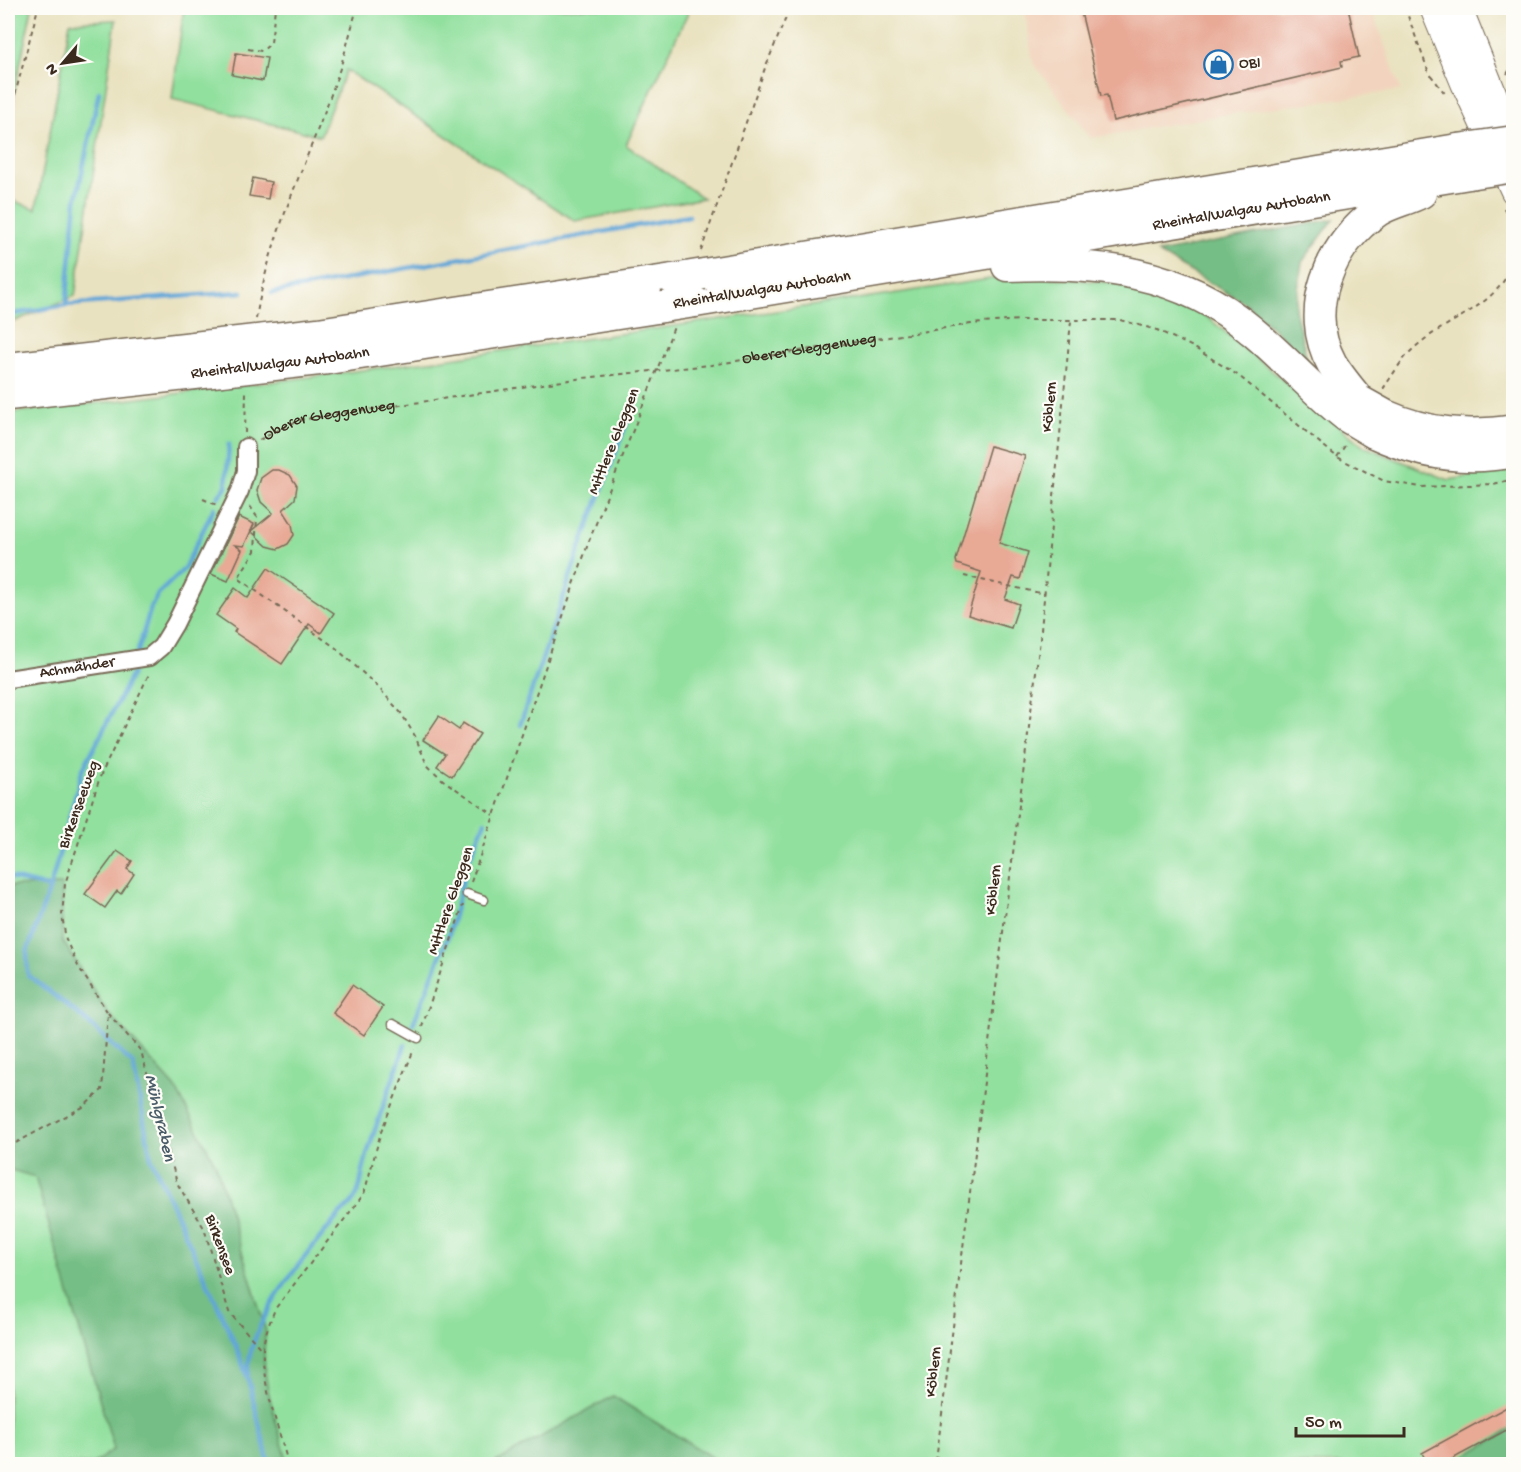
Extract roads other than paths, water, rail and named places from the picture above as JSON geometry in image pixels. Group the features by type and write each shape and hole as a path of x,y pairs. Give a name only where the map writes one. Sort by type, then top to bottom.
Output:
{"highway":[{"name":"Rheintal/Walgau Autobahn","path":"8,395 668,318 695,302 897,268 1460,166 1514,143"},
{"name":"Rheintal/Walgau Autobahn","path":"8,368 309,334 673,279 702,264 1460,166 1514,167"},
{"path":"1460,166 1372,216 1356,229 1336,254 1325,278 1321,306 1323,335 1332,363 1366,416 1401,446 1440,456 1477,457 1514,452"},
{"path":"897,268 936,274 995,267 1066,264 1141,273 1180,287 1219,307 1250,329 1320,396 1366,416 1430,432 1481,435 1513,430"}],"main road":[{"path":"1433,8 1464,83 1514,191"},
{"path":"1459,8 1514,143"}],"street":[{"name":"Oberer Gleggenweg","path":"149,657 161,647 175,624 240,491 246,471 246,447"},
{"name":"Achmähder","path":"8,679 149,657"}],"lane":[{"path":"467,894 484,900"},
{"path":"393,1024 418,1038"}],"waterway":[{"path":"66,305 76,201 99,92"},
{"path":"272,293 689,216"},
{"path":"8,315 66,305 242,292"},
{"path":"520,725 580,548 636,398"},
{"path":"218,497 226,487 229,444"},
{"path":"137,654 151,607 158,594 184,569 214,508"},
{"path":"50,888 82,771 132,674"},
{"path":"413,1024 449,934 467,864 485,822"},
{"name":"Mühlgraben","path":"8,877 50,888 27,952 28,975 83,1018 133,1064 151,1158 235,1344 248,1379 269,1464"},
{"path":"248,1374 250,1354 257,1333 281,1289 356,1196 374,1132 405,1045"}],"place":[{"name":"OBI","path":"1218,64"}]}
